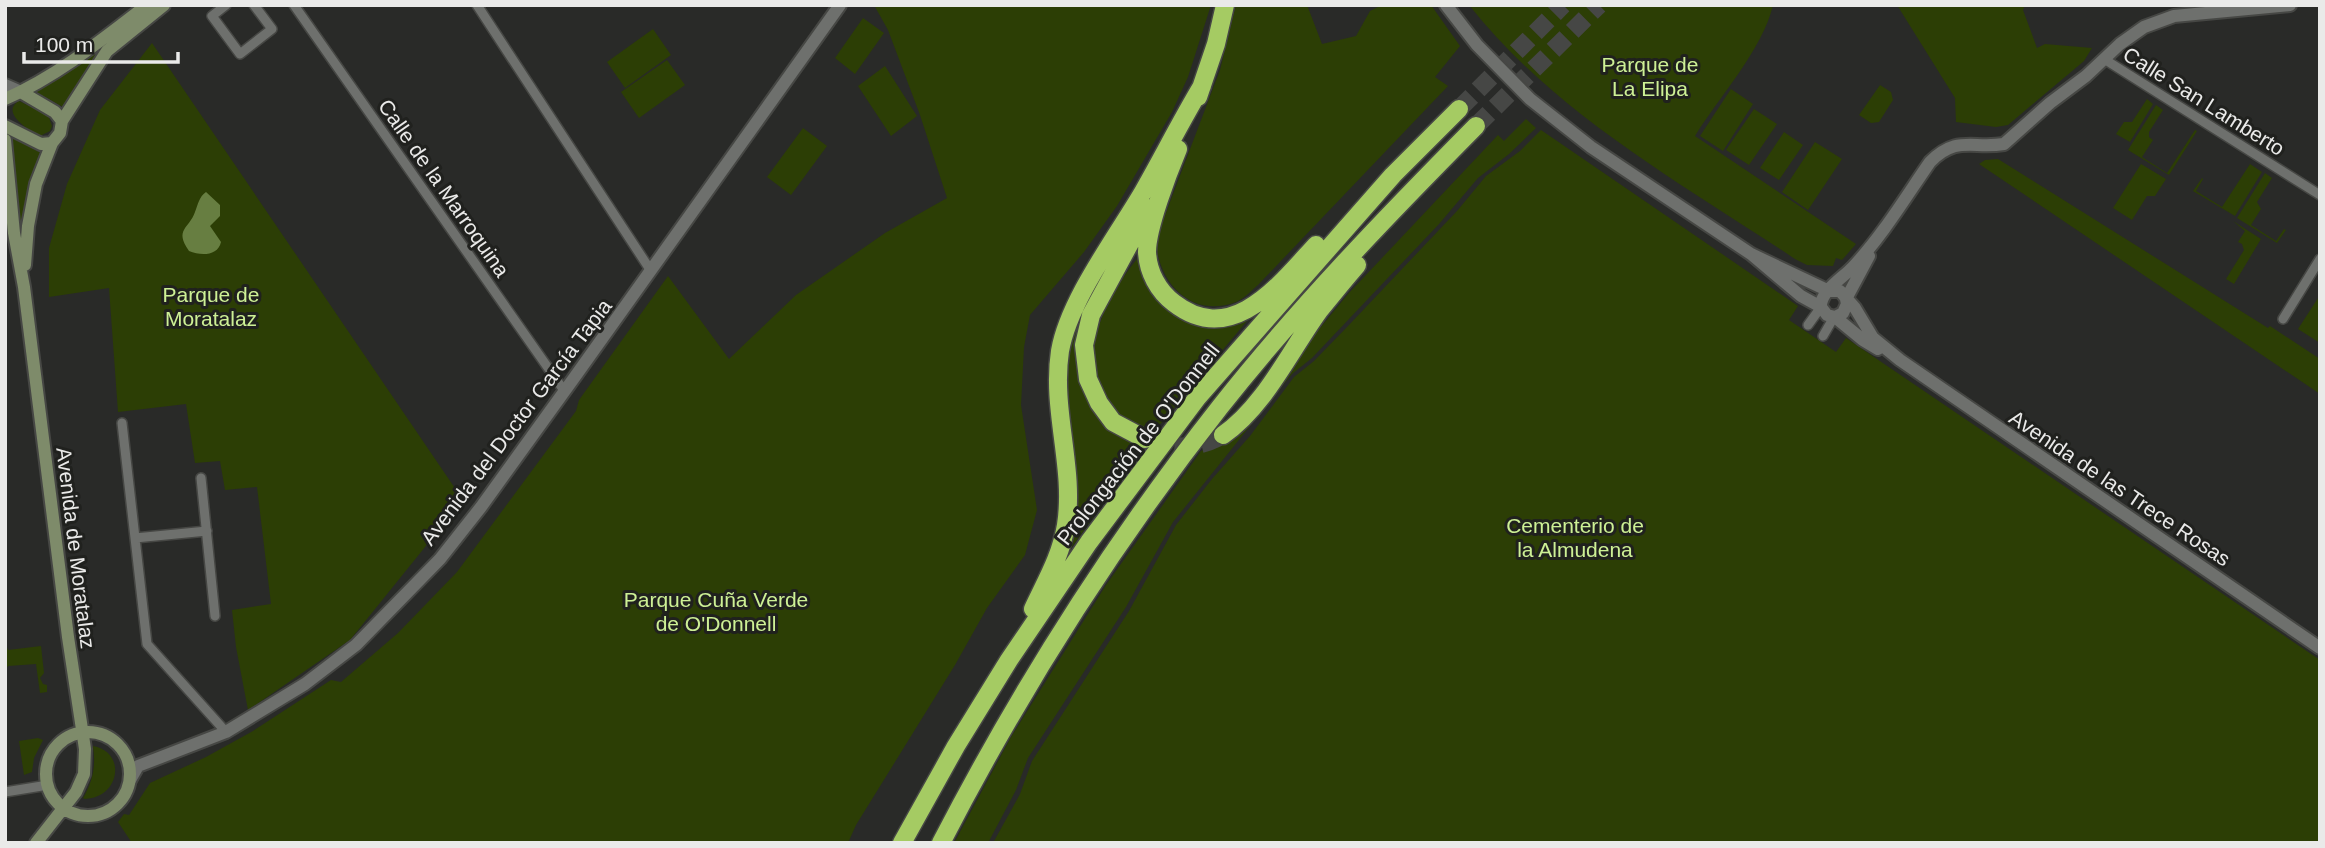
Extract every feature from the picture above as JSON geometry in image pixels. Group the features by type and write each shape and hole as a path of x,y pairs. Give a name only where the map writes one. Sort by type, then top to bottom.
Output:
{"highway":[{"path":"1225,5 1216,44 1170,167 1149,239 1149,268 1158,286 1171,301 1188,312 1210,318 1232,316 1245,311 1268,295 1356,201 1393,174"},
{"path":"1009,660 1054,567 1066,524 1068,487 1057,387 1065,331 1088,284 1157,169 1179,124 1202,86"},
{"name":"Prolongación de O'Donnell","path":"902,843 956,746 1009,660 1089,542 1197,398 1393,174 1459,108"},
{"name":"Prolongación de O'Donnell","path":"941,843 1018,702 1115,550 1219,408 1307,303 1476,126"},
{"path":"1145,439 1113,422 1099,403 1088,379 1084,345 1091,315 1170,167"},
{"path":"1223,435 1236,426 1251,409 1319,311 1366,253 1380,225"}],"main road":[{"path":"5,99 22,92 103,39 147,5"},
{"name":"Avenida de Moratalaz","path":"24,287 27,226 36,184 51,143 60,133 62,121 107,51 164,5"},
{"path":"22,92 55,112 62,121"},
{"path":"5,126 41,144 51,143"},
{"name":"Avenida de Moratalaz","path":"5,140 14,233 24,287 85,749 84,774 64,809"},
{"path":"91,732 109,737 133,764 126,794 111,810 91,816 64,809 54,799 48,786 46,775 53,752 70,736 81,733 91,732"},
{"path":"36,843 64,809"}],"street":[{"path":"226,5 212,16 240,54 272,29 254,5"},
{"name":"Calle de la Marroquina","path":"295,5 565,391"},
{"path":"477,5 652,271"},
{"name":"Avenida del Doctor García Tapia","path":"133,764 226,732 305,684 356,646 440,559 481,507 652,271 840,5"},
{"name":"Avenida de las Trece Rosas","path":"1446,5 1477,45 1551,117 1751,254 1801,296 1821,307 1827,315 1834,317 1863,340 1899,360"},
{"path":"1808,325 1821,307 1822,298 1878,238 1939,153 1964,144 2004,144 2129,36 2158,20 2200,13 2290,5"},
{"name":"Calle San Lamberto","path":"2104,60 2320,195"},
{"path":"5,85 22,92"},
{"path":"1823,336 1834,317 1843,313 1878,238"},
{"name":"Avenida de las Trece Rosas","path":"1751,254 1829,291 1840,292 1878,344 1899,360 2320,648"},
{"path":"2283,319 2320,259"},
{"path":"122,423 147,644 226,732"},
{"path":"201,478 215,616"},
{"path":"135,538 207,530"},
{"path":"5,792 48,786"}],"green space":[{"name":"Parque Cuña Verde de O'Donnell","path":"874,5 1211,5 1188,77 1172,112 1117,206 1084,252 1030,315 1024,347 1021,405 1037,510 1025,555 987,608 856,825 848,843 132,843 118,822 124,814 129,815 150,783 253,731 331,680 341,682 398,633 457,572 576,411 579,400 668,276 729,359 796,295 885,233 947,198 888,30"},
{"path":"1236,5 1307,5 1322,44 1356,36 1370,11 1382,5 1431,5 1460,46 1435,77 1448,86 1258,285 1236,302 1220,306 1205,305 1191,301 1170,282 1158,255 1156,239 1220,70"},
{"name":"Parque de La Elipa","path":"1469,5 1773,5 1768,22 1750,56 1695,136 1856,244 1842,260 1836,258 1833,266 1807,265 1795,259 1664,174 1580,113 1540,80 1503,44"},
{"path":"1897,5 2025,5 2023,10 2037,48 2045,44 2092,48 2084,61 2008,125 1996,127 1956,122 1955,98"},
{"path":"863,18 884,33 855,74 835,58"},
{"path":"653,29 671,55 625,88 607,62"},
{"name":"Parque de Moratalaz","path":"152,43 463,500 350,640 248,710 232,610 271,604 257,487 225,490 220,461 195,463 186,404 118,412 109,288 49,297 49,248 67,184 100,110"},
{"path":"95,52 96,55 63,107 36,92 35,90"},
{"path":"667,60 685,85 639,118 621,92"},
{"path":"885,66 917,116 891,136 858,86"},
{"path":"1880,85 1891,92 1893,100 1879,122 1871,123 1859,115"},
{"path":"1731,89 1753,104 1723,151 1700,136"},
{"path":"2147,99 2153,104 2130,142 2116,134 2124,122 2132,122"},
{"path":"19,101 48,115 52,126 50,131 40,136 18,120 13,110"},
{"path":"2156,105 2163,110 2149,132 2149,137 2153,140 2142,157 2167,173 2195,130 2197,131 2169,175 2128,150"},
{"path":"1754,109 1777,124 1749,165 1726,150"},
{"path":"1526,119 1536,128 1478,178 1439,224 1312,358 1292,374 1173,522 1126,607 1028,758 1016,790 988,843 954,843 1011,737 1106,585 1201,451 1226,442 1348,294 1498,135 1504,141"},
{"path":"803,128 827,146 791,195 767,177"},
{"name":"Cementerio de la Almudena","path":"1541,130 1798,306 1789,320 1836,352 1846,338 2320,660 2320,843 993,843 1020,794 1032,761 1129,611 1176,525 1250,436 1294,377 1314,361 1348,326 1457,211 1486,176 1520,151"},
{"path":"1784,132 1803,145 1779,180 1760,168"},
{"path":"11,137 41,153 19,232"},
{"path":"1815,142 1842,159 1808,210 1782,192"},
{"path":"1998,159 2320,359 2320,394 1979,164 1985,160"},
{"path":"2141,164 2166,179 2155,196 2147,196 2132,220 2113,208"},
{"path":"2250,164 2262,172 2235,216 2193,191 2202,178 2196,191 2222,207"},
{"path":"2265,173 2272,178 2257,202 2261,209 2251,225 2276,241 2284,229 2286,230 2277,243 2237,218"},
{"path":"1143,201 1078,366 1144,446 1067,554 1064,369 1070,331"},
{"path":"2233,221 2261,239 2234,284 2226,279 2244,250 2238,242 2245,231"},
{"path":"1140,255 1150,287 1168,308 1192,320 1205,323 1247,321 1153,433 1128,421 1116,411 1102,392 1095,372 1094,351 1105,310"},
{"path":"2320,295 2320,343 2298,329"},
{"path":"5,642 8,650 41,646 44,673 40,678 43,684 47,685 47,692 40,693 36,664 8,666 5,670"},
{"path":"38,738 43,740 34,758 32,772 24,775 19,741"},
{"path":"93,746 104,750 111,757 115,774 106,791 97,797 85,799 83,798 93,773"}],"shaded area":[{"path":"206,192 220,205 220,216 210,226 221,242 213,252 199,254 189,251 183,233 200,198"}],"tunnel":[{"path":"1459,109 1563,5"},
{"path":"1476,126 1599,5"},
{"path":"1148,441 1187,446 1205,443 1223,435"}]}
